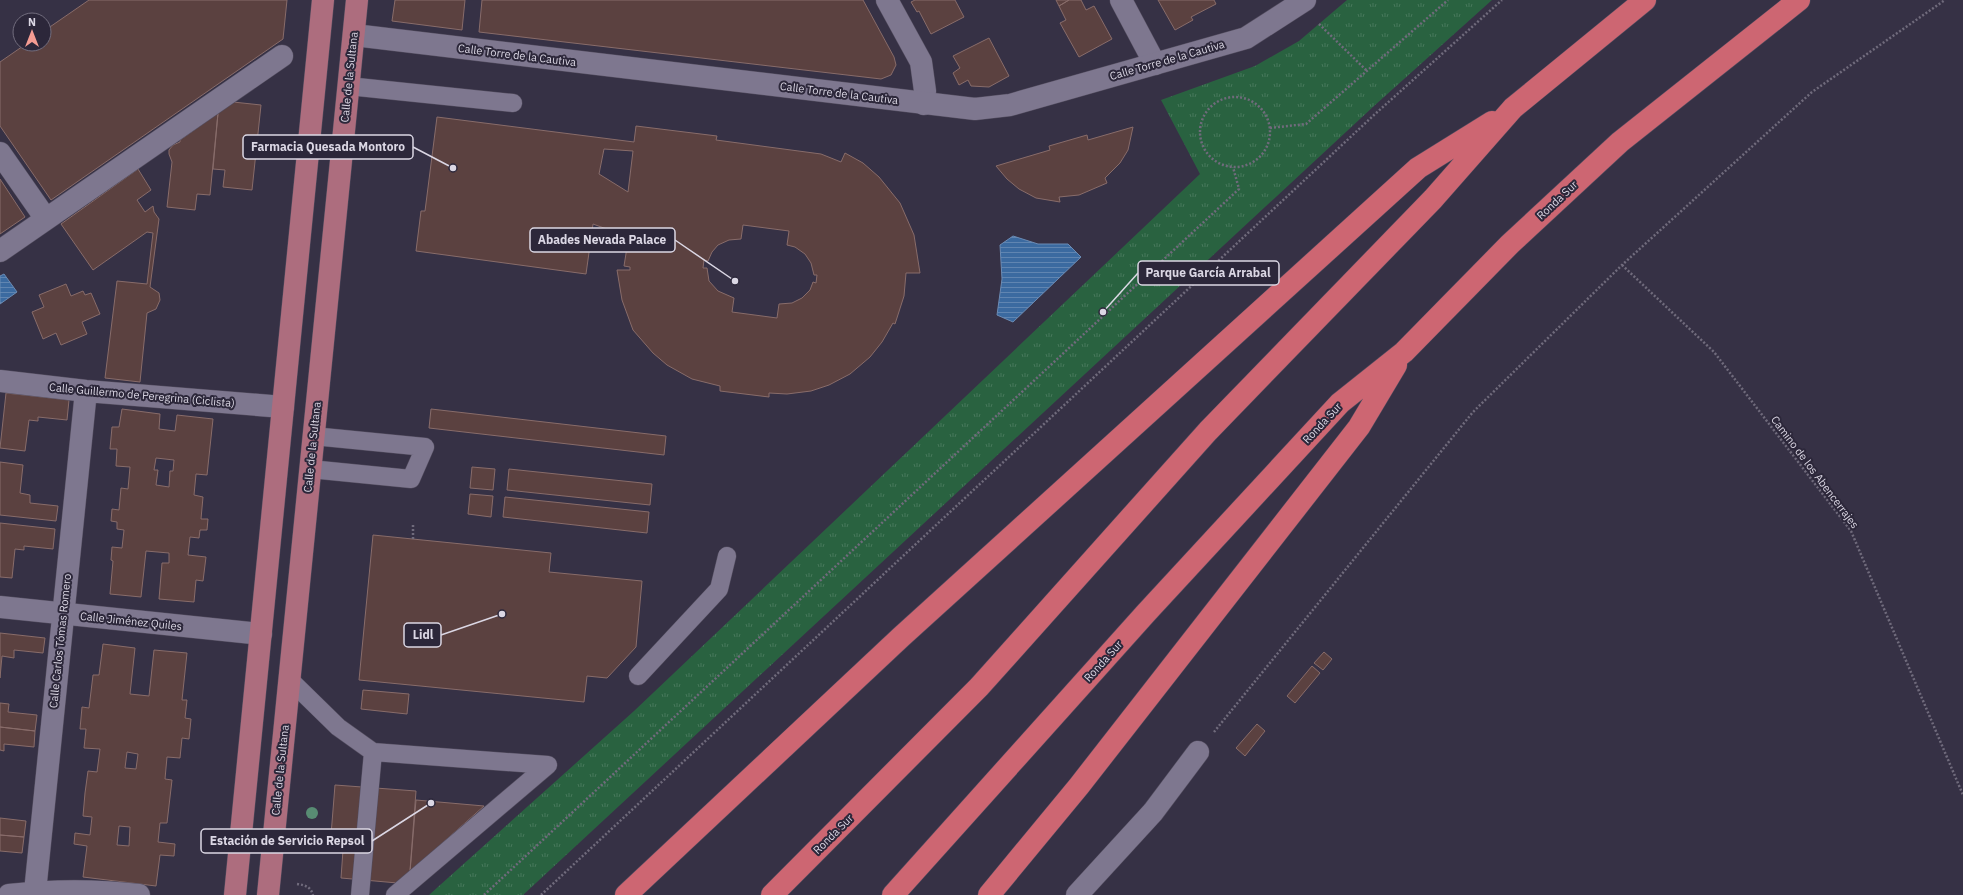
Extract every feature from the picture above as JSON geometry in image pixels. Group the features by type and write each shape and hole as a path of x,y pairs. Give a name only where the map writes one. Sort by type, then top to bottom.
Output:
{"highway":[{"name":"Ronda Sur","path":"772,895 979,687 1208,432 1433,199 1513,108 1645,0"},
{"name":"Ronda Sur","path":"893,895 1151,608 1340,403 1404,352 1510,244 1620,142 1799,0"},
{"path":"626,895 901,637 1418,168 1513,108"},
{"path":"989,895 1079,786 1359,427 1404,352"}],"main road":[{"path":"235,895 323,0"},
{"name":"Calle de la Sultana","path":"268,895 357,0"}],"street":[{"path":"887,0 921,62 925,90 924,104"},
{"path":"1121,0 1155,64"},
{"name":"Calle Torre de la Cautiva","path":"354,35 975,109 1010,105 1246,38 1310,9"},
{"path":"0,251 282,56"},
{"path":"0,153 46,219"},
{"name":"Calle Guillermo de Peregrina (Ciclista)","path":"0,381 283,407"},
{"name":"Calle Carlos Tómas Romero","path":"35,892 62,614 86,390"},
{"name":"Calle Jiménez Quiles","path":"0,607 261,634"},
{"path":"1077,895 1153,812 1198,752"},
{"path":"9,895 35,892 106,891 139,895"}],"lane":[{"path":"348,86 513,103"},
{"path":"310,469 411,479 425,447 313,436"},
{"path":"638,676 719,589 727,556"},
{"path":"290,680 338,727 373,752 548,765 395,895"},
{"path":"360,895 373,752"}],"path":[{"path":"1270,128 1306,124 1366,70 1448,0"},
{"path":"541,895 1374,115 1502,0"},
{"path":"1198,752 1473,412 1622,265 1812,92 1945,0"},
{"path":"1310,9 1366,70"},
{"path":"1224,98 1246,98 1259,106 1267,116 1270,128 1270,139 1262,155 1247,166 1233,167 1222,165 1215,161 1206,152 1200,140 1200,126 1204,114 1213,104 1224,98"},
{"path":"484,895 1239,189 1233,167"},
{"name":"Camino de los Abencerrajes","path":"1622,265 1714,352 1851,531 1963,795"},
{"path":"413,524 413,539"},
{"path":"292,883 307,886 312,891 313,895"}],"green space":[{"path":"1347,0 1492,0 1374,106 523,895 429,895 634,711 1200,174 1161,100 1255,66 1299,41"}],"water":[{"path":"1013,236 1038,244 1068,244 1081,257 1013,322 997,315 1002,279 1000,245"},
{"path":"4,274 17,292 0,304 0,276"}],"building":[{"path":"89,0 287,0 283,39 51,200 0,126 0,62 14,52 52,52 52,25"},
{"path":"395,0 465,0 462,30 392,21"},
{"path":"482,0 863,0 894,57 896,65 891,75 881,79 479,32"},
{"path":"915,0 955,0 964,17 931,34 919,11 917,12 911,2"},
{"path":"1056,0 1069,0 1059,6"},
{"path":"1069,0 1081,0 1086,10 1094,6 1112,39 1079,57 1060,23 1066,20 1059,6"},
{"path":"1158,0 1214,0 1216,4 1191,17 1193,20 1175,30"},
{"path":"989,38 1009,76 989,87 971,86 968,80 959,85 953,73 960,68 953,56"},
{"path":"233,102 261,105 252,190 223,187 225,170 213,169 218,113"},
{"path":"218,113 210,195 197,194 195,210 167,207 172,162 169,150 173,145 180,142 180,140"},
{"path":"437,117 634,142 636,126 717,136 716,140 821,154 841,162 845,153 863,163 879,177 900,203 914,235 920,273 906,273 904,296 895,324 893,323 882,342 870,357 850,374 829,385 811,391 787,394 769,393 769,397 720,391 720,386 692,379 667,365 653,353 633,330 622,300 617,270 630,270 630,267 624,266 628,241 634,242 634,239 593,224 586,274 416,251 421,211 425,211","holes":["604,149 633,151 628,192 599,174","743,225 789,231 787,245 795,247 805,254 811,263 814,275 817,275 816,283 813,282 810,290 802,298 792,303 779,304 777,318 732,312 734,298 718,291 709,281 707,268 703,268 704,260 708,261 712,252 718,245 729,240 741,239"]},
{"path":"1133,127 1128,150 1120,163 1105,178 1107,183 1079,195 1059,197 1060,202 1036,198 1019,189 1007,179 996,166 1050,150 1049,146 1087,135 1088,140"},
{"path":"138,169 151,190 137,200 145,212 153,206 154,212 159,219 150,287 159,293 160,300 156,309 147,313 140,382 105,378 117,281 147,284 153,233 147,232 93,270 61,224"},
{"path":"0,179 25,217 0,234"},
{"path":"66,284 71,296 83,291 85,295 91,293 100,314 82,322 87,334 61,345 56,333 43,339 32,312 44,307 39,295"},
{"path":"6,393 69,400 67,420 38,417 38,421 29,420 25,451 0,448"},
{"path":"122,409 160,414 159,429 175,431 177,415 213,419 207,475 196,474 194,495 203,497 201,519 208,519 207,530 200,530 199,538 190,537 188,555 206,557 203,581 196,580 194,602 159,599 162,563 169,563 169,553 146,551 141,597 110,594 113,561 111,560 112,547 122,548 124,530 117,529 117,522 111,521 112,509 119,510 121,488 128,489 130,467 116,466 117,449 110,449 112,427 119,427","holes":["156,458 174,460 173,471 170,471 169,487 156,485 158,470 154,470"]},
{"path":"431,409 666,436 664,455 429,428"},
{"path":"0,462 23,465 20,493 30,495 30,503 58,506 56,521 0,515"},
{"path":"472,467 495,469 493,490 470,488"},
{"path":"509,469 652,484 650,505 507,490"},
{"path":"470,494 493,496 491,517 468,514"},
{"path":"505,497 649,512 647,533 503,517"},
{"path":"0,523 55,529 53,549 24,546 24,550 15,549 12,578 0,577"},
{"path":"373,535 551,553 549,572 642,581 636,647 607,678 587,676 584,702 359,680"},
{"path":"0,633 45,638 43,653 14,650 14,658 2,656 0,678"},
{"path":"103,644 135,648 130,694 149,696 154,650 187,653 182,700 187,700 185,718 191,719 189,739 182,738 180,758 167,757 165,779 172,780 167,823 160,823 158,842 175,844 174,856 160,855 156,886 83,877 87,846 74,844 75,833 90,835 92,817 83,816 85,793 88,771 97,772 100,749 84,748 86,729 80,729 82,707 89,708 93,675 99,675","holes":["127,752 138,754 136,769 125,768","119,826 130,827 129,846 117,845"]},
{"path":"1324,652 1332,659 1323,670 1314,663"},
{"path":"1312,666 1320,673 1295,703 1287,696"},
{"path":"363,690 409,694 407,714 361,709"},
{"path":"0,703 9,704 8,712 37,715 35,731 0,727"},
{"path":"1257,724 1265,731 1245,756 1236,748"},
{"path":"0,727 35,731 34,747 4,744 4,751 0,750"},
{"path":"335,785 416,791 409,884 341,878 344,836 331,835"},
{"path":"416,800 484,806 410,872"},
{"path":"0,818 26,821 24,837 0,835"},
{"path":"0,835 24,837 22,853 0,851"}],"place":[{"name":"Farmacia Quesada Montoro","path":"453,168"},
{"name":"Abades Nevada Palace","path":"735,281"},
{"name":"Parque García Arrabal","path":"1103,312"},
{"name":"Lidl","path":"502,614"},
{"name":"Estación de Servicio Repsol","path":"431,803"}]}
